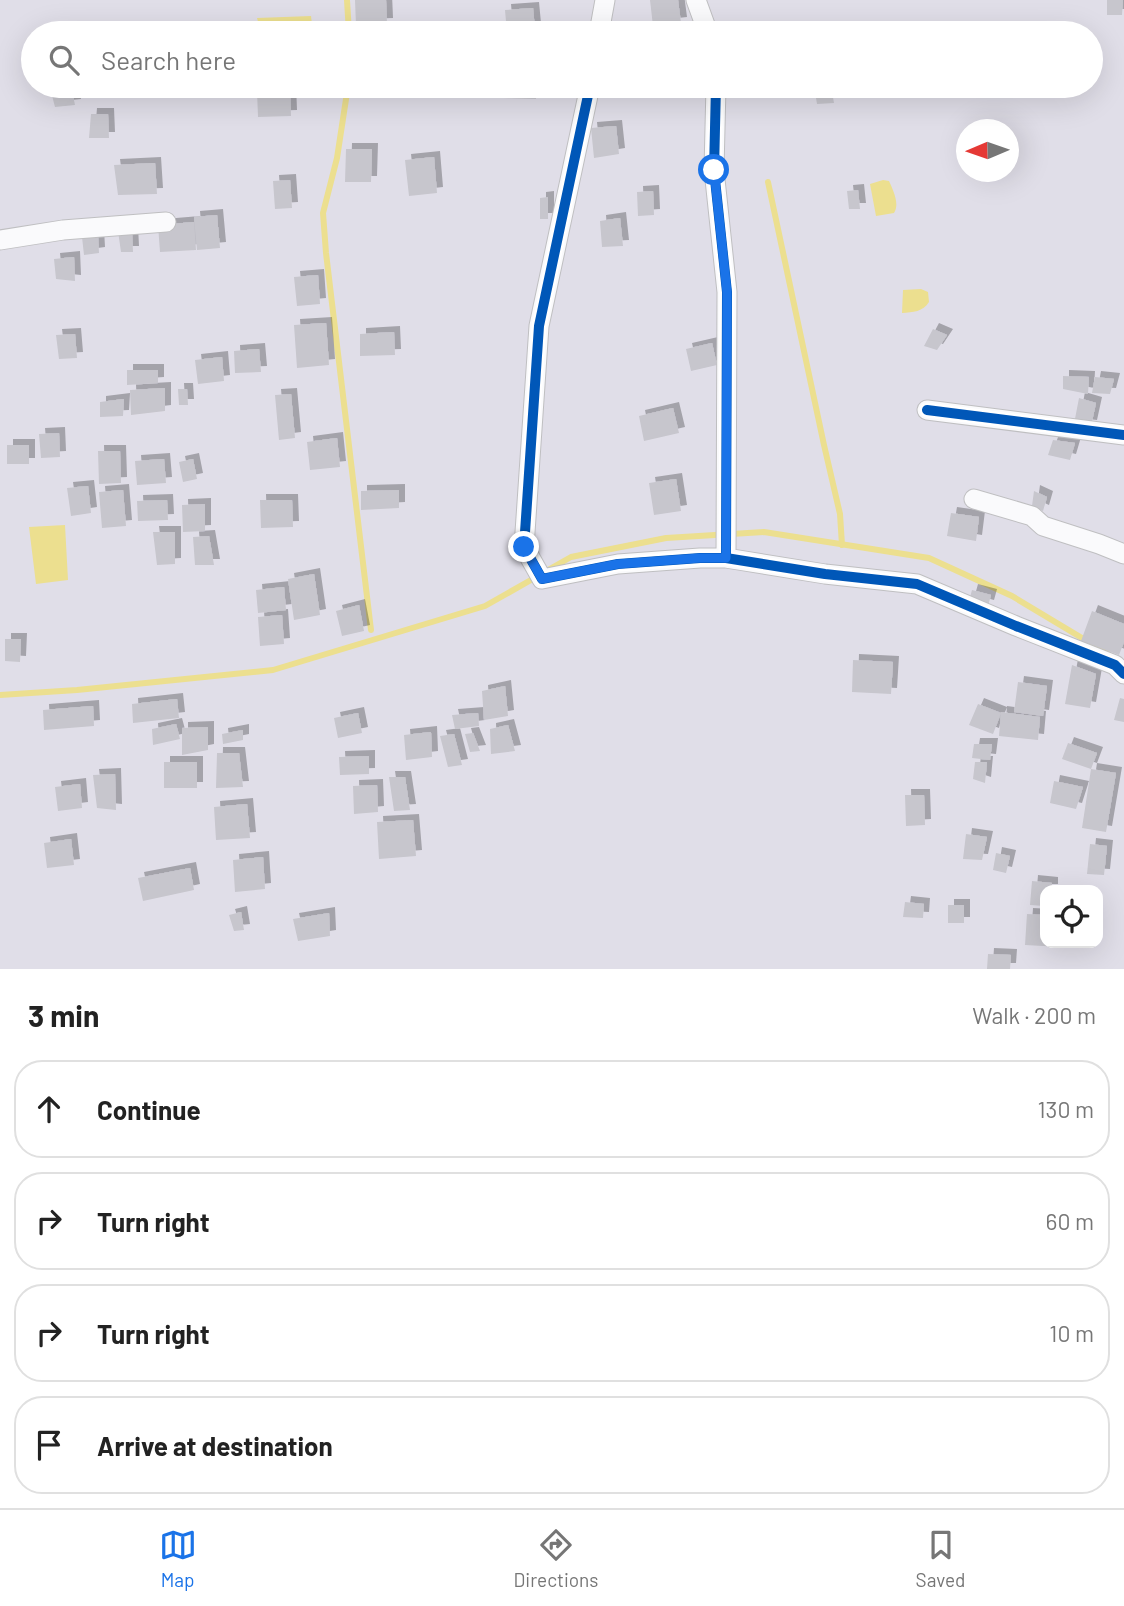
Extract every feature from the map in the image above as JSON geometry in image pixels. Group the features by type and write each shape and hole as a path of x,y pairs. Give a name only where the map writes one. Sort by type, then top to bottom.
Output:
{"street":[{"path":"601,21 604,0"},
{"path":"696,0 704,21"},
{"path":"587,98 539,326 524,547 542,579 618,564 726,558 825,574 917,584 1016,626 1121,665"},
{"path":"716,98 714,170 727,292 726,558"},
{"path":"0,240 63,230 166,222"},
{"path":"928,410 1124,435"},
{"path":"974,499 1032,516 1043,526 1124,554"}],"shaded area":[{"path":"311,16 312,21 258,21 257,18"},
{"path":"889,181 896,209 894,213 876,216 870,184"},
{"path":"921,289 928,292 927,305 917,311 902,313 903,290"},
{"path":"65,525 68,580 36,584 29,527"}],"building":[{"path":"355,0 386,0 387,21 356,21"},
{"path":"650,0 678,0 681,21 652,21"},
{"path":"1107,0 1123,0 1122,15 1107,15"},
{"path":"533,8 534,21 506,21 505,10"},
{"path":"53,98 74,98 75,105 55,107"},
{"path":"257,98 290,98 291,116 258,117"},
{"path":"816,98 833,98 834,103 817,104"},
{"path":"91,114 108,114 109,138 89,138"},
{"path":"616,126 619,154 594,158 591,128"},
{"path":"346,149 372,149 371,182 345,182"},
{"path":"434,157 437,193 409,196 405,160"},
{"path":"155,163 157,194 118,195 114,165"},
{"path":"290,180 292,208 275,209 273,181"},
{"path":"858,190 860,209 849,209 847,191"},
{"path":"653,191 654,215 638,216 637,192"},
{"path":"548,197 548,219 540,219 540,198"},
{"path":"217,215 220,248 197,250 194,217"},
{"path":"620,218 623,246 602,247 600,221"},
{"path":"194,222 196,250 160,252 158,225"},
{"path":"118,231 132,232 133,252 121,252"},
{"path":"98,235 99,253 84,255 82,237"},
{"path":"74,257 75,281 56,279 54,259"},
{"path":"318,275 320,304 297,306 294,277"},
{"path":"326,323 329,365 297,368 294,325"},
{"path":"933,329 947,335 937,350 924,346"},
{"path":"394,332 395,355 360,356 360,334"},
{"path":"75,334 77,358 59,359 56,335"},
{"path":"712,343 717,365 691,371 686,349"},
{"path":"259,349 261,372 235,373 234,351"},
{"path":"222,357 224,381 198,384 195,360"},
{"path":"127,370 158,370 158,383 127,385"},
{"path":"1063,376 1089,377 1088,394 1063,389"},
{"path":"1095,377 1114,379 1110,394 1092,393"},
{"path":"165,388 165,411 131,415 130,390"},
{"path":"178,389 187,389 188,405 179,405"},
{"path":"291,394 295,438 279,440 275,395"},
{"path":"1079,398 1096,403 1091,426 1074,424"},
{"path":"124,399 123,416 100,417 100,402"},
{"path":"673,408 679,433 644,441 639,416"},
{"path":"59,433 60,457 41,458 39,434"},
{"path":"337,438 340,467 310,470 307,442"},
{"path":"1053,440 1075,443 1070,460 1048,455"},
{"path":"7,445 29,445 29,464 7,464"},
{"path":"98,451 120,451 121,483 99,484"},
{"path":"164,459 166,483 137,485 135,461"},
{"path":"193,459 197,479 183,482 179,462"},
{"path":"676,479 681,511 654,515 649,483"},
{"path":"88,486 91,513 71,516 67,488"},
{"path":"123,490 126,526 102,528 99,492"},
{"path":"399,490 399,508 361,510 361,491"},
{"path":"1034,491 1047,497 1043,511 1032,506"},
{"path":"167,500 168,520 138,521 137,501"},
{"path":"260,500 292,500 293,527 261,528"},
{"path":"205,504 205,531 183,532 182,505"},
{"path":"951,513 979,517 976,541 947,536"},
{"path":"153,532 175,532 175,564 157,565"},
{"path":"209,536 214,565 195,565 193,537"},
{"path":"314,574 320,615 294,620 288,579"},
{"path":"284,587 286,610 258,613 256,590"},
{"path":"972,590 991,595 988,606 969,601"},
{"path":"359,605 364,631 342,636 336,611"},
{"path":"1092,611 1124,624 1124,642 1119,655 1081,641"},
{"path":"282,615 284,644 260,646 258,617"},
{"path":"5,639 21,639 20,662 5,661"},
{"path":"853,660 893,662 891,694 852,692"},
{"path":"1072,665 1096,674 1090,708 1065,704"},
{"path":"1018,682 1047,686 1043,716 1014,712"},
{"path":"505,686 508,716 484,720 482,691"},
{"path":"1120,698 1124,699 1124,722 1114,720"},
{"path":"177,699 179,718 133,723 132,704"},
{"path":"978,704 1001,713 993,734 969,725"},
{"path":"93,706 94,726 44,730 43,710"},
{"path":"1001,712 1040,717 1038,740 999,736"},
{"path":"358,713 362,733 338,738 334,718"},
{"path":"478,713 479,726 455,729 452,715"},
{"path":"176,724 180,739 153,745 152,729"},
{"path":"508,725 515,751 491,754 490,729"},
{"path":"208,727 208,750 182,755 182,728"},
{"path":"243,730 243,740 223,744 222,734"},
{"path":"431,732 432,757 406,760 404,735"},
{"path":"473,733 480,751 470,752 465,734"},
{"path":"454,734 462,765 448,767 440,736"},
{"path":"1068,743 1097,753 1091,769 1062,759"},
{"path":"974,744 992,744 990,760 972,758"},
{"path":"217,753 239,753 243,787 216,788"},
{"path":"369,756 369,774 340,775 339,757"},
{"path":"164,762 197,762 197,788 164,788"},
{"path":"975,762 987,762 985,783 973,779"},
{"path":"1091,769 1116,773 1106,832 1082,828"},
{"path":"115,774 116,810 97,808 93,775"},
{"path":"389,777 405,777 410,810 394,811"},
{"path":"1054,781 1083,787 1076,809 1050,803"},
{"path":"80,784 82,808 58,811 55,787"},
{"path":"377,785 378,812 354,814 353,786"},
{"path":"905,795 924,795 925,825 906,826"},
{"path":"247,804 250,838 216,840 214,807"},
{"path":"413,820 416,856 379,859 377,822"},
{"path":"966,834 987,837 982,860 963,859"},
{"path":"71,839 74,865 47,868 44,843"},
{"path":"1090,844 1107,846 1104,875 1087,874"},
{"path":"996,853 1010,856 1006,873 993,870"},
{"path":"263,857 265,889 235,892 233,860"},
{"path":"190,868 194,890 143,901 138,878"},
{"path":"1032,881 1052,883 1040,885 1040,906 1030,905"},
{"path":"905,902 924,904 923,918 903,917"},
{"path":"948,905 964,905 964,923 948,923"},
{"path":"241,912 244,930 234,931 229,915"},
{"path":"329,913 330,936 298,941 293,919"},
{"path":"1027,914 1040,915 1040,946 1025,945"},
{"path":"988,954 1011,955 1010,969 987,969"}],"waterway":[{"path":"347,0 348,21"},
{"path":"346,98 337,158 323,213 371,630"},
{"path":"768,182 840,514 842,545"},
{"path":"548,570 571,557 666,538 764,532 929,558 1012,596 1107,653"},
{"path":"0,695 273,670 485,606 538,576"}],"cycle path":[{"path":"587,98 539,326 524,547 542,579 618,564 726,558 825,574 917,584 1115,665 1124,674"},
{"path":"716,98 714,170 727,292 726,558"},
{"path":"927,410 1124,435"}],"route":[{"path":"524,547 542,579 618,564 726,558 727,292 714,170"}]}
